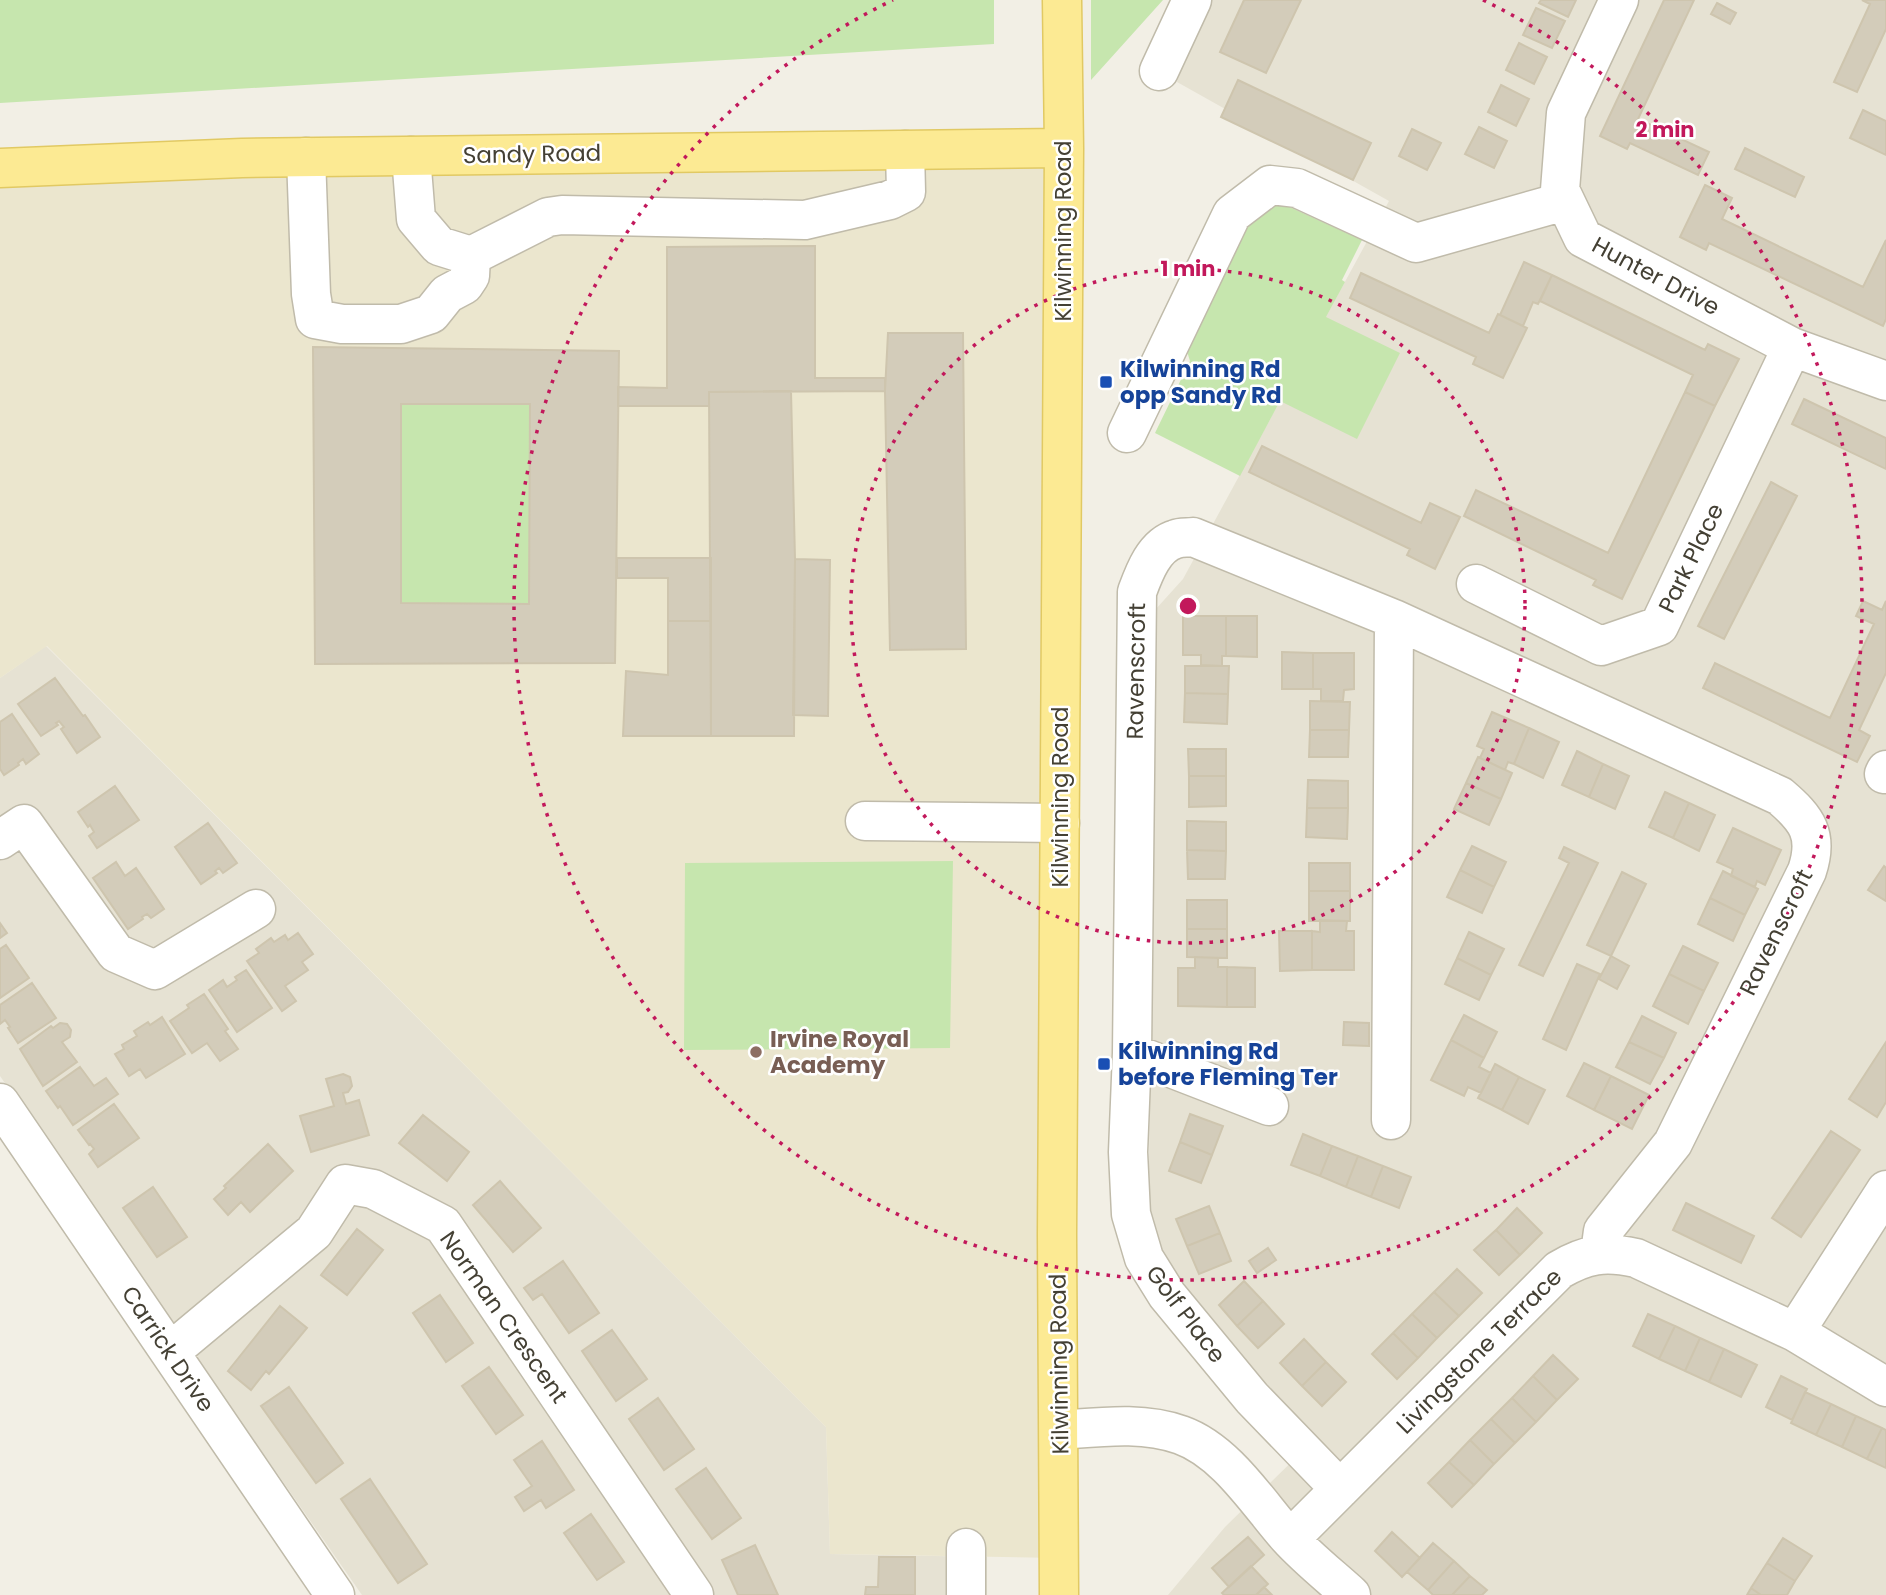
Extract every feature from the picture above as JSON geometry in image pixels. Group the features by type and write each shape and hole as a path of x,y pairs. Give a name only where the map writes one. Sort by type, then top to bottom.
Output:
{"main road":[{"name":"Kilwinning Road","path":"1059,1595 1058,1207 1064,148 1062,0"},
{"name":"Sandy Road","path":"0,168 242,158 1064,148"}],"street":[{"path":"1159,71 1192,0"},
{"name":"Hunter Drive","path":"1619,0 1566,113 1560,190 1583,238 1792,347 1886,381"},
{"path":"411,156 416,219 439,246 471,256 548,217 562,215 805,220 890,200 906,192 905,150"},
{"path":"306,157 311,294 315,319 342,324 401,324 431,314 447,294 464,285 470,276 471,256"},
{"path":"1127,433 1232,214 1270,185 1297,188 1416,243 1565,201"},
{"name":"Park Place","path":"1476,584 1601,646 1659,626 1792,347"},
{"name":"Ravenscroft","path":"1132,1053 1137,592 1146,568 1158,551 1174,539 1193,537 1394,619 1780,796 1798,811 1806,823 1812,838 1812,857 1807,871 1673,1143 1603,1231 1600,1253"},
{"path":"1391,1120 1394,619"},
{"path":"865,821 1060,824"},
{"path":"0,839 24,824 116,953 155,970 256,909"},
{"path":"1132,1053 1269,1106"},
{"name":"Golf Place","path":"1132,1053 1128,1152 1131,1214 1144,1258 1167,1295 1252,1398 1340,1489"},
{"name":"Carrick Drive","path":"0,1103 335,1595"},
{"name":"Norman Crescent","path":"170,1352 314,1232 345,1184 373,1189 443,1225 694,1595"},
{"path":"1795,1332 1886,1190"},
{"name":"Livingstone Terrace","path":"1290,1539 1559,1270 1570,1263 1600,1253 1636,1258 1795,1332 1886,1387"},
{"path":"1060,1430 1111,1426 1146,1427 1181,1434 1201,1444 1221,1460 1290,1539 1351,1595"},
{"path":"966,1548 966,1595"}],"shaded area":[{"path":"1201,0 1886,0 1886,1595 1168,1595 1225,1527 1317,1437 1235,1357 1148,1256 1155,610 1183,579 1389,201 1177,82"},
{"name":"Irvine Royal Academy","path":"1064,148 1060,1558 830,1554 826,1427 47,646 0,678 0,173"},
{"path":"46,646 826,1427 830,1554 987,1557 987,1595 362,1595 0,1076 0,678"}],"green space":[{"path":"0,0 994,0 994,44 0,103"},
{"path":"1091,0 1163,0 1091,80"},
{"path":"1283,204 1362,240 1342,280 1345,282 1326,317 1400,353 1357,439 1280,401 1240,476 1155,433 1190,361 1185,345 1256,207"},
{"path":"401,404 530,404 529,604 401,603"},
{"path":"953,861 950,1048 684,1050 685,863"}],"building":[{"path":"1244,0 1301,0 1266,73 1220,52"},
{"path":"1541,0 1576,0 1568,17 1539,3"},
{"path":"1664,0 1694,0 1638,119 1709,152 1698,175 1630,143 1627,149 1600,136"},
{"path":"1862,0 1886,0 1886,29 1857,92 1834,82 1870,4"},
{"path":"1717,3 1736,13 1730,24 1711,14"},
{"path":"1536,8 1565,21 1552,48 1523,35"},
{"path":"1519,43 1547,57 1534,84 1506,70"},
{"path":"1238,80 1371,143 1353,180 1221,117"},
{"path":"1501,85 1529,99 1516,126 1488,112"},
{"path":"1863,110 1886,121 1886,155 1850,138"},
{"path":"1479,127 1507,141 1494,168 1465,154"},
{"path":"1412,129 1441,143 1427,170 1399,156"},
{"path":"1745,148 1804,177 1795,197 1735,169"},
{"path":"1705,185 1732,198 1722,219 1863,287 1886,240 1886,319 1883,326 1709,243 1706,250 1680,237"},
{"path":"815,246 815,378 885,378 885,391 709,392 709,406 618,406 618,387 667,388 667,247"},
{"path":"1524,262 1552,275 1538,304 1533,302 1523,326 1500,315"},
{"path":"1361,273 1489,333 1498,314 1527,328 1503,378 1473,364 1476,357 1350,298"},
{"path":"1552,275 1705,350 1708,344 1739,359 1715,406 1685,392 1693,375 1540,301"},
{"path":"888,333 963,333 966,649 890,650 885,391"},
{"path":"313,347 619,351 615,663 315,664","holes":["401,404 530,404 529,604 401,603"]},
{"path":"791,391 795,559 794,736 711,736 709,392"},
{"path":"1685,392 1715,406 1622,599 1593,585 1596,580 1464,516 1476,490 1608,553"},
{"path":"1804,399 1886,438 1886,469 1792,424"},
{"path":"1262,446 1421,523 1430,503 1460,517 1435,569 1407,555 1410,549 1249,472"},
{"path":"1771,482 1797,496 1724,639 1698,626"},
{"path":"617,558 711,558 711,621 668,621 668,578 617,578"},
{"path":"795,559 830,560 828,716 793,715"},
{"path":"1863,601 1882,610 1886,601 1886,673 1859,730 1870,736 1857,762 1703,688 1715,663 1830,718 1874,624 1856,616"},
{"path":"1183,616 1226,616 1226,656 1222,656 1222,666 1201,665 1201,655 1183,655"},
{"path":"1226,616 1257,616 1257,657 1226,656"},
{"path":"668,621 711,621 711,736 623,736 626,671 668,675"},
{"path":"1282,652 1313,653 1313,689 1282,689"},
{"path":"1313,653 1354,653 1354,689 1344,690 1343,701 1321,701 1321,689 1313,689"},
{"path":"1185,666 1229,666 1228,694 1185,693"},
{"path":"55,678 100,737 77,753 61,729 64,727 59,721 56,723 58,725 41,736 18,704"},
{"path":"1185,693 1228,694 1227,724 1184,722"},
{"path":"1310,701 1350,702 1349,730 1310,730"},
{"path":"1492,712 1529,728 1514,764 1508,762 1505,770 1480,758 1484,749 1477,746"},
{"path":"12,714 39,754 26,764 23,759 4,775 0,769 0,722"},
{"path":"1529,728 1559,742 1543,778 1514,764"},
{"path":"1310,730 1349,730 1348,757 1309,757"},
{"path":"1188,749 1226,749 1226,776 1189,776"},
{"path":"1577,751 1603,764 1589,797 1562,785"},
{"path":"1478,757 1512,773 1501,799 1466,783"},
{"path":"1603,764 1629,776 1615,809 1589,797"},
{"path":"1189,776 1226,776 1226,806 1189,807"},
{"path":"1308,780 1348,781 1348,808 1307,808"},
{"path":"1466,783 1501,799 1489,825 1454,809"},
{"path":"115,786 139,820 97,848 89,836 94,832 78,812"},
{"path":"1665,792 1689,803 1673,838 1649,827"},
{"path":"1689,803 1715,815 1699,851 1673,838"},
{"path":"1307,808 1348,808 1347,839 1306,837"},
{"path":"1187,821 1226,822 1226,851 1187,850"},
{"path":"208,823 237,863 223,873 219,868 215,871 217,873 201,884 175,847"},
{"path":"1733,828 1781,850 1765,885 1757,881 1755,887 1731,876 1733,869 1717,862"},
{"path":"1472,846 1506,862 1494,887 1460,870"},
{"path":"1564,847 1598,863 1543,976 1519,965 1569,863 1559,858"},
{"path":"1187,850 1226,851 1225,879 1188,879"},
{"path":"116,862 125,876 136,868 164,909 151,918 147,914 128,929 93,878"},
{"path":"1309,863 1350,863 1350,891 1309,891"},
{"path":"1884,866 1886,868 1886,901 1868,890"},
{"path":"1460,870 1494,887 1482,913 1447,897"},
{"path":"1723,871 1758,889 1745,915 1710,898"},
{"path":"1622,872 1646,884 1611,956 1587,945"},
{"path":"1309,891 1350,891 1350,921 1309,921"},
{"path":"1710,898 1745,915 1733,941 1698,924"},
{"path":"1187,900 1227,900 1227,929 1187,929"},
{"path":"1320,920 1347,921 1346,931 1354,931 1354,970 1312,970 1312,931 1320,932"},
{"path":"0,923 7,933 0,938"},
{"path":"1187,929 1227,929 1227,958 1187,957"},
{"path":"1279,931 1312,931 1312,970 1280,971"},
{"path":"1469,932 1504,949 1491,975 1457,958"},
{"path":"298,933 313,954 302,962 308,970 285,986 296,1001 282,1011 247,961 259,953 256,949 271,938 274,942 285,935 288,940"},
{"path":"6,945 29,978 0,998 0,949"},
{"path":"1683,946 1718,963 1704,991 1669,974"},
{"path":"1611,956 1629,966 1617,989 1599,979"},
{"path":"1195,957 1218,958 1218,967 1227,967 1227,1007 1178,1006 1178,968 1195,968"},
{"path":"1457,958 1491,975 1479,1000 1445,984"},
{"path":"1577,964 1600,974 1566,1050 1543,1039"},
{"path":"1227,967 1255,968 1255,1007 1227,1007"},
{"path":"246,970 272,1008 237,1032 209,990 223,980 227,987 237,980 235,977"},
{"path":"1669,974 1704,991 1688,1024 1653,1006"},
{"path":"32,983 56,1018 18,1043 5,1020 0,1024 0,1005"},
{"path":"204,994 238,1049 220,1061 207,1043 192,1053 170,1021"},
{"path":"1464,1015 1497,1032 1484,1058 1451,1040"},
{"path":"1642,1016 1676,1033 1664,1058 1629,1042"},
{"path":"162,1017 185,1054 146,1078 140,1069 129,1076 115,1054 124,1049 122,1045 137,1036 134,1031"},
{"path":"1344,1022 1369,1023 1369,1046 1343,1045"},
{"path":"60,1023 67,1024 71,1030 70,1037 62,1042 77,1062 43,1086 20,1049 51,1026 53,1028"},
{"path":"1451,1040 1484,1058 1479,1067 1491,1073 1481,1093 1468,1087 1464,1096 1431,1080"},
{"path":"1629,1042 1664,1058 1650,1084 1616,1067"},
{"path":"1886,1042 1886,1102 1877,1117 1849,1099"},
{"path":"1584,1063 1611,1076 1594,1110 1567,1096"},
{"path":"1495,1064 1519,1077 1502,1110 1478,1098"},
{"path":"80,1067 94,1086 106,1078 118,1094 73,1125 46,1091"},
{"path":"343,1074 350,1077 352,1086 348,1092 343,1093 346,1104 359,1100 369,1135 311,1152 300,1116 334,1106 326,1079"},
{"path":"1611,1076 1649,1095 1632,1129 1594,1110"},
{"path":"1519,1077 1545,1090 1528,1124 1502,1110"},
{"path":"114,1104 139,1138 98,1167 89,1154 94,1149 78,1130"},
{"path":"1190,1114 1223,1126 1212,1155 1180,1142"},
{"path":"423,1115 469,1152 447,1181 399,1143"},
{"path":"1831,1131 1860,1150 1801,1237 1772,1218"},
{"path":"1303,1134 1332,1146 1320,1176 1291,1165"},
{"path":"1180,1142 1212,1155 1201,1183 1169,1171"},
{"path":"268,1144 293,1171 250,1212 241,1202 228,1215 214,1199"},
{"path":"1332,1146 1358,1156 1346,1187 1320,1176"},
{"path":"1358,1156 1383,1166 1371,1197 1346,1187"},
{"path":"1383,1166 1411,1177 1399,1208 1371,1197"},
{"path":"500,1181 541,1228 513,1252 473,1205"},
{"path":"153,1187 187,1237 157,1257 123,1208"},
{"path":"1686,1203 1754,1236 1741,1263 1673,1230"},
{"path":"1209,1206 1220,1233 1187,1246 1176,1219"},
{"path":"1517,1208 1542,1233 1520,1255 1496,1230"},
{"path":"357,1229 383,1250 347,1295 321,1275"},
{"path":"1496,1230 1520,1255 1499,1275 1474,1250"},
{"path":"1220,1233 1231,1261 1199,1274 1187,1246"},
{"path":"1268,1248 1276,1260 1257,1273 1249,1261"},
{"path":"563,1261 599,1313 569,1333 542,1294 533,1300 524,1288"},
{"path":"1457,1269 1482,1293 1459,1316 1434,1292"},
{"path":"1244,1281 1263,1301 1237,1326 1219,1305"},
{"path":"1434,1292 1459,1316 1437,1338 1412,1314"},
{"path":"440,1295 473,1343 446,1362 413,1313"},
{"path":"1263,1301 1284,1324 1258,1348 1237,1326"},
{"path":"280,1306 307,1328 269,1374 266,1371 251,1390 228,1371"},
{"path":"1412,1314 1437,1338 1418,1358 1393,1333"},
{"path":"1648,1314 1675,1326 1659,1359 1633,1346"},
{"path":"1675,1326 1700,1338 1685,1371 1659,1359"},
{"path":"612,1330 647,1379 616,1401 582,1351"},
{"path":"1393,1333 1418,1358 1397,1379 1372,1354"},
{"path":"1700,1338 1724,1349 1709,1382 1685,1371"},
{"path":"1304,1339 1326,1362 1302,1386 1280,1363"},
{"path":"1724,1349 1757,1365 1741,1397 1709,1382"},
{"path":"1553,1355 1578,1379 1557,1400 1533,1376"},
{"path":"1326,1362 1346,1382 1322,1406 1302,1386"},
{"path":"489,1367 523,1415 496,1434 462,1386"},
{"path":"1533,1376 1557,1400 1536,1422 1512,1398"},
{"path":"1781,1376 1807,1389 1792,1420 1766,1407"},
{"path":"289,1387 343,1463 316,1483 261,1406"},
{"path":"1805,1392 1831,1404 1816,1435 1791,1423"},
{"path":"658,1398 694,1449 664,1470 629,1419"},
{"path":"1512,1398 1536,1422 1515,1443 1491,1419"},
{"path":"1831,1404 1856,1416 1842,1447 1816,1435"},
{"path":"1856,1416 1882,1428 1867,1459 1842,1447"},
{"path":"1491,1419 1515,1443 1494,1464 1470,1440"},
{"path":"1882,1428 1886,1430 1886,1468 1867,1459"},
{"path":"1470,1440 1494,1464 1474,1485 1449,1462"},
{"path":"542,1441 574,1490 546,1508 541,1500 524,1511 515,1497 532,1486 514,1460"},
{"path":"1449,1462 1474,1485 1452,1507 1428,1483"},
{"path":"706,1468 741,1518 712,1539 676,1489"},
{"path":"370,1479 427,1564 398,1583 341,1499"},
{"path":"591,1514 624,1562 597,1580 564,1533"},
{"path":"1392,1532 1420,1558 1402,1577 1375,1551"},
{"path":"1248,1537 1264,1555 1229,1587 1212,1568"},
{"path":"1783,1538 1812,1556 1795,1581 1767,1563"},
{"path":"1433,1543 1454,1561 1428,1590 1407,1572"},
{"path":"755,1545 778,1595 738,1595 722,1560"},
{"path":"879,1557 915,1557 915,1595 865,1595 866,1587 878,1587"},
{"path":"1454,1561 1470,1576 1452,1595 1433,1595 1428,1590"},
{"path":"1767,1563 1795,1581 1787,1595 1761,1595 1751,1588"},
{"path":"1251,1566 1268,1584 1256,1595 1222,1593"},
{"path":"1470,1576 1487,1590 1482,1595 1452,1595"},
{"path":"1264,1587 1272,1595 1256,1595"},
{"path":"1751,1588 1761,1595 1747,1595"}],"place":[{"name":"Kilwinning Rd opp Sandy Rd","path":"1106,382"},
{"name":"Irvine Royal Academy","path":"756,1052"},
{"name":"Kilwinning Rd before Fleming Ter","path":"1104,1064"}]}
